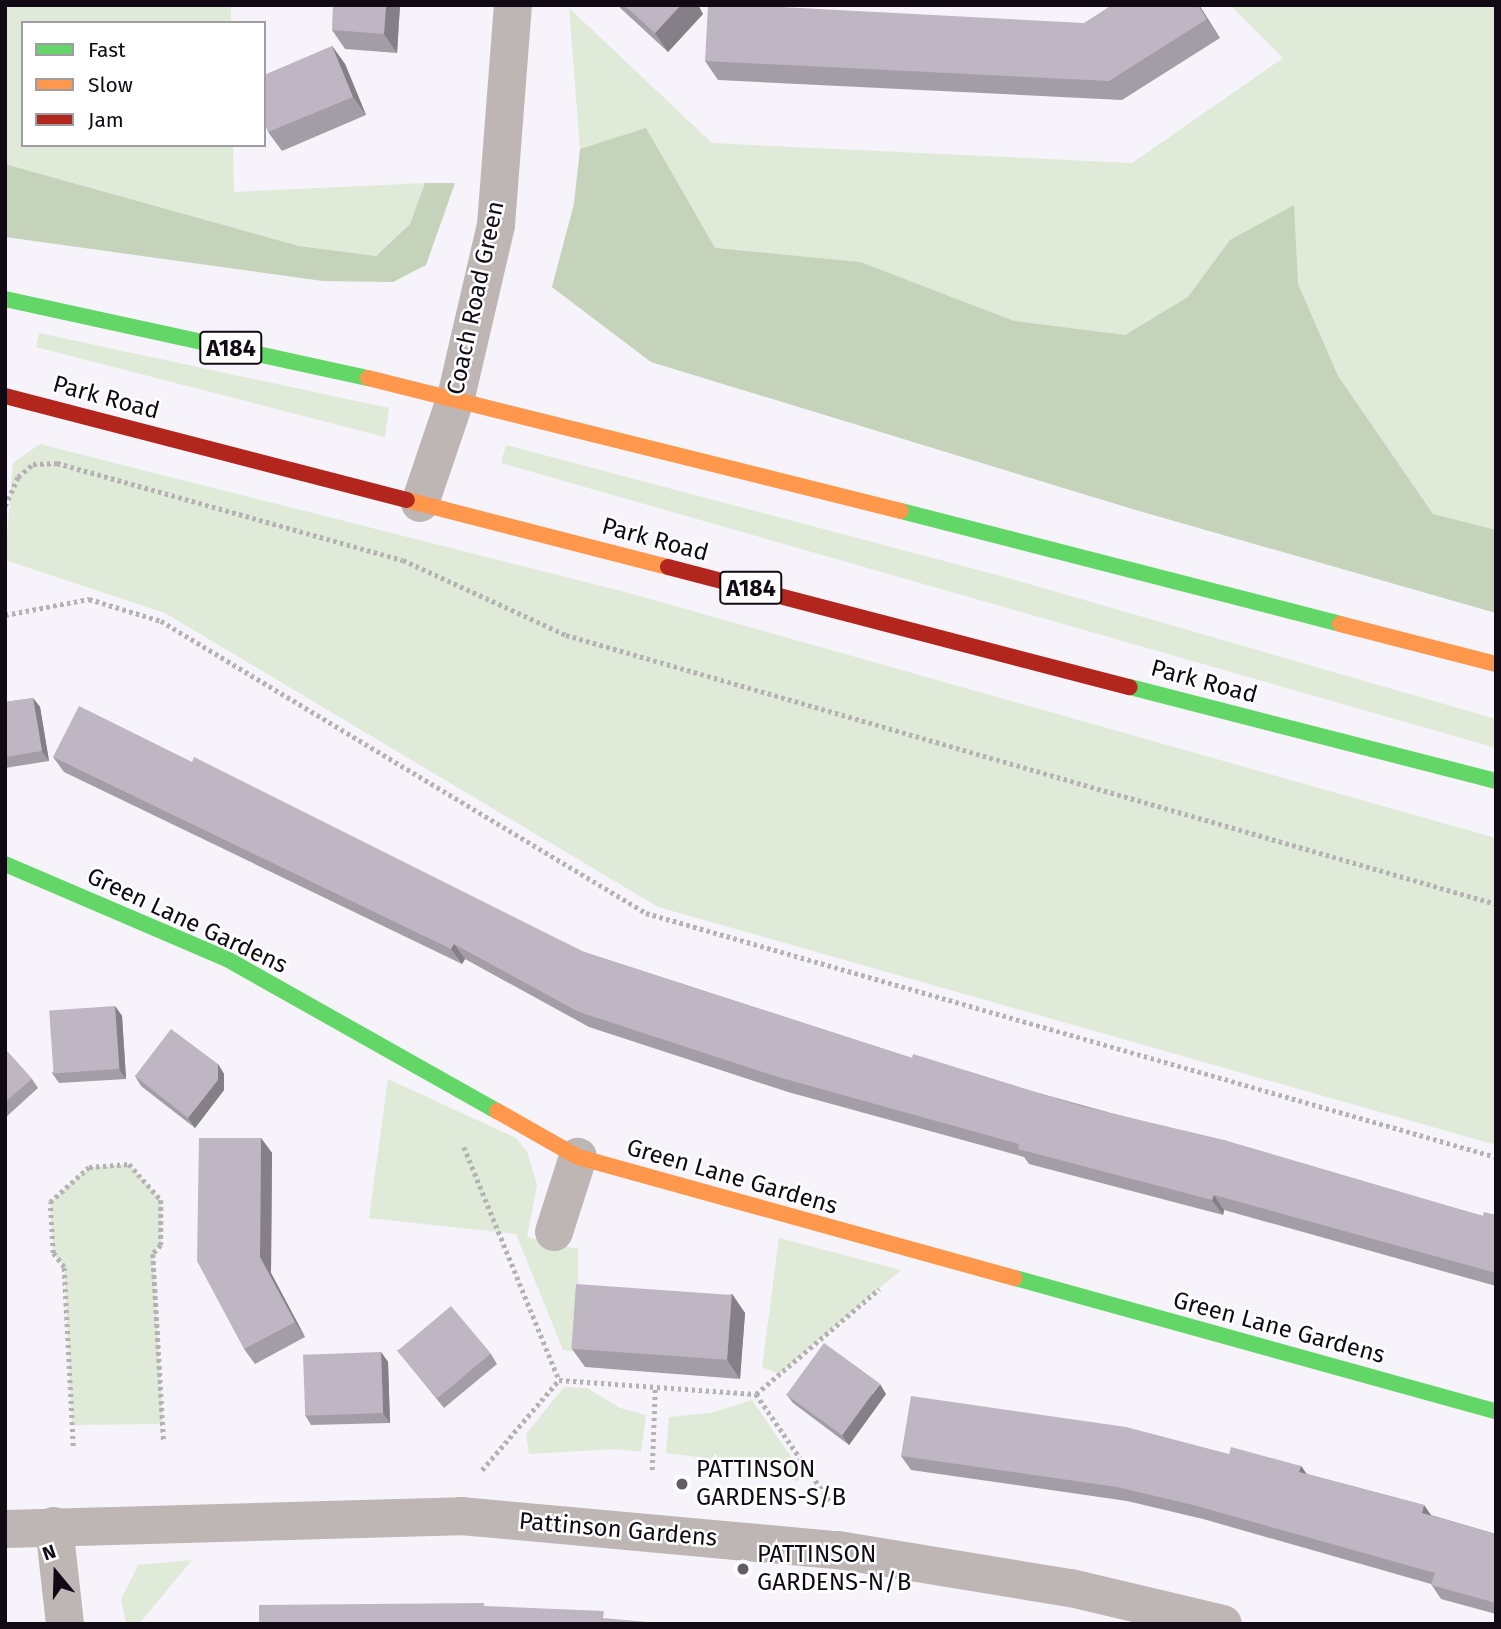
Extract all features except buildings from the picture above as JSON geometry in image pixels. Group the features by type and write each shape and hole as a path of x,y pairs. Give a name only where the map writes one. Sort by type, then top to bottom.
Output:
{"main road":[{"name":"A184","path":"5,299 456,397 1496,664"},
{"name":"Park Road","path":"5,396 1496,781"},
{"name":"Green Lane Gardens","path":"5,864 227,959 578,1157 1496,1411"}],"street":[{"name":"Coach Road Green","path":"421,503 456,397 496,225 513,5"},
{"path":"554,1232 578,1157"},
{"name":"Pattinson Gardens","path":"5,1529 461,1516 838,1550 1071,1588 1223,1624"},
{"path":"54,1526 65,1624"}],"path":[{"path":"5,506 18,477 33,464 57,463 403,560 566,635 1496,904"},
{"path":"5,615 89,599 161,621 646,914 1496,1157"},
{"path":"435,1075 559,1380"},
{"path":"73,1446 64,1267 53,1253 50,1202 89,1167 129,1164 161,1200 161,1245 153,1254 164,1442"},
{"path":"559,1380 756,1394 922,1253"},
{"path":"481,1472 559,1380"},
{"path":"652,1470 655,1387"},
{"path":"756,1394 838,1512"}],"green space":[{"path":"5,5 231,5 231,21 21,21 21,147 233,147 234,192 425,183 410,224 376,256 299,246 5,164"},
{"path":"1230,5 1496,5 1496,613 1136,510 651,362 552,287 574,204 580,149 569,8 712,143 1132,163 1283,58"},
{"path":"646,128 715,248 860,262 1014,321 1125,335 1188,297 1230,240 1294,205 1298,284 1338,376 1433,514 1496,530 1496,613 1136,510 651,362 552,287 574,204 580,149"},
{"path":"5,164 299,246 376,256 410,224 425,183 455,183 426,265 393,282 323,281 5,237"},
{"path":"39,333 389,408 385,437 36,347"},
{"path":"40,444 629,593 1496,838 1496,1145 658,907 165,613 5,560 13,463"},
{"path":"506,445 1012,579 1496,719 1496,748 501,463"},
{"path":"388,1079 516,1138 527,1151 537,1185 527,1237 578,1249 579,1352 563,1350 516,1234 369,1218"},
{"path":"129,1164 161,1200 161,1245 153,1254 163,1424 72,1425 64,1267 53,1253 50,1202 89,1167"},
{"path":"779,1238 901,1270 779,1374 762,1367"},
{"path":"564,1387 587,1388 620,1408 646,1415 641,1452 616,1449 529,1454 526,1434"},
{"path":"752,1400 804,1476 797,1481 722,1460 666,1453 669,1417 711,1413"},
{"path":"192,1560 139,1624 126,1624 121,1599 138,1565"}],"traffic: fast":[{"path":"5,299 368,378"},
{"path":"901,511 1340,624"},
{"path":"1130,687 1496,781"},
{"path":"5,864 227,959 497,1111"},
{"path":"1015,1278 1496,1411"}],"traffic: slow":[{"path":"368,378 901,511"},
{"path":"407,500 668,567"},
{"path":"1340,624 1496,664"},
{"path":"497,1111 578,1157 1015,1278"}],"traffic: jam":[{"path":"5,396 407,500"},
{"path":"668,567 1130,687"}],"place":[{"name":"PATTINSON GARDENS-S/B","path":"682,1484"},
{"name":"PATTINSON GARDENS-N/B","path":"743,1569"}]}
